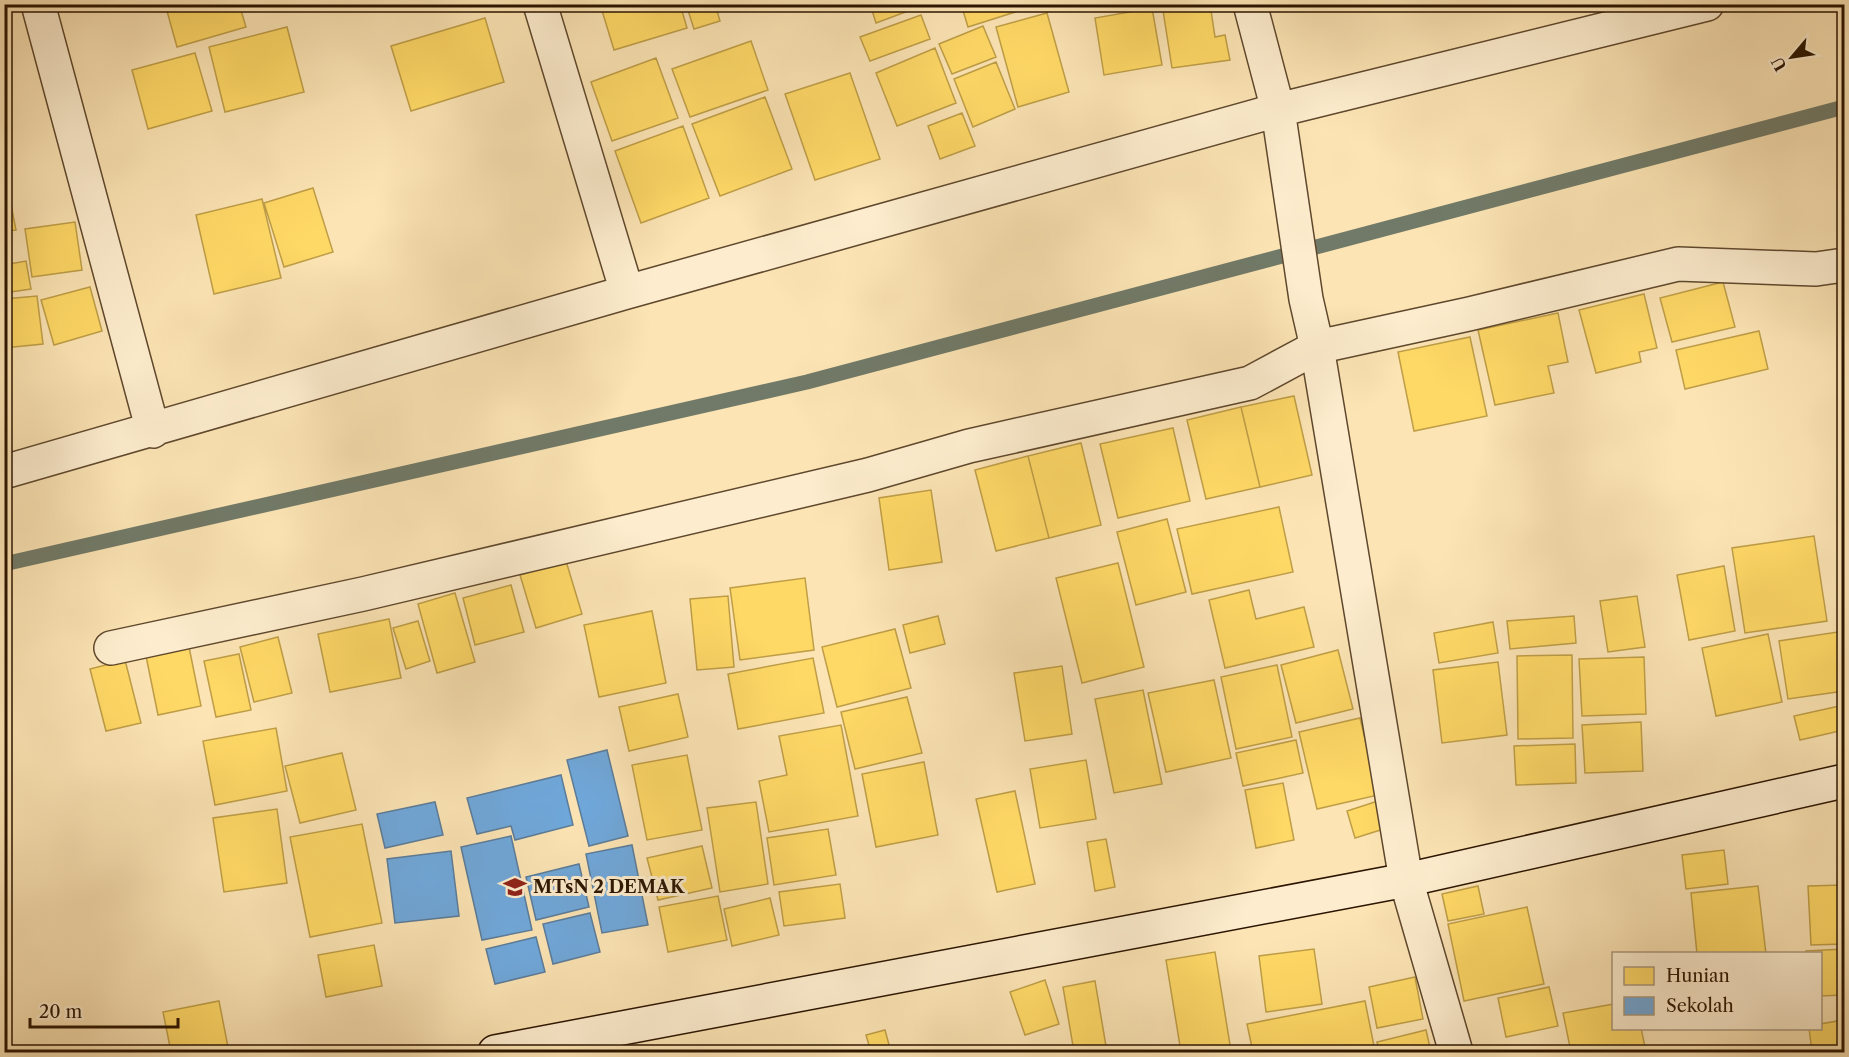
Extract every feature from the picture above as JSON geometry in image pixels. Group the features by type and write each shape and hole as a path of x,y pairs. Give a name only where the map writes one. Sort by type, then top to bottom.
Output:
{"street":[{"path":"38,4 153,430"},
{"path":"540,4 627,292"},
{"path":"1250,4 1278,110 1306,299 1317,347 1406,880 1456,1053"},
{"path":"4,472 627,292 1278,110 1707,4"},
{"path":"111,648 363,594 868,475 969,446 1250,383 1317,347 1469,314 1678,264 1816,268 1845,265"},
{"path":"495,1053 1406,880 1845,781"}],"building: Hunian":[{"path":"165,4 239,4 246,27 177,47"},
{"path":"600,4 680,4 687,28 614,50"},
{"path":"686,4 715,4 720,21 694,29"},
{"path":"870,4 927,4 876,23"},
{"path":"961,4 1033,4 1034,6 968,27"},
{"path":"1162,4 1210,4 1215,37 1225,35 1230,60 1172,68"},
{"path":"1152,8 1162,65 1104,75 1095,18"},
{"path":"1047,13 1069,92 1018,107 996,27"},
{"path":"921,15 930,39 870,61 860,37"},
{"path":"485,18 504,82 411,111 391,46"},
{"path":"983,26 996,57 952,74 939,44"},
{"path":"287,27 304,92 225,112 209,47"},
{"path":"751,41 768,90 690,117 672,69"},
{"path":"935,48 956,103 897,126 876,73"},
{"path":"195,53 212,111 148,129 132,70"},
{"path":"656,58 678,118 612,141 591,82"},
{"path":"996,62 1015,109 973,127 954,79"},
{"path":"850,73 880,159 815,180 785,94"},
{"path":"765,97 792,169 720,196 692,124"},
{"path":"962,113 975,146 940,159 928,126"},
{"path":"683,126 709,198 641,223 615,151"},
{"path":"4,169 16,230 4,231"},
{"path":"313,188 333,252 284,267 264,203"},
{"path":"262,199 281,278 214,294 196,215"},
{"path":"75,222 82,270 32,277 25,229"},
{"path":"26,261 31,289 4,293 4,265"},
{"path":"1723,282 1735,327 1672,342 1660,298"},
{"path":"90,287 102,331 54,345 41,300"},
{"path":"1644,294 1657,348 1639,352 1641,362 1596,373 1579,310"},
{"path":"37,296 43,344 4,348 4,299"},
{"path":"1558,313 1568,362 1548,366 1554,393 1495,405 1478,330"},
{"path":"1759,331 1768,369 1685,389 1676,350"},
{"path":"1470,337 1487,416 1414,431 1398,352"},
{"path":"1294,396 1312,475 1260,487 1241,407"},
{"path":"1241,407 1260,487 1206,499 1187,420"},
{"path":"1173,428 1190,501 1118,518 1100,444"},
{"path":"1081,443 1101,525 1049,538 1028,456"},
{"path":"1028,456 1049,538 996,551 975,470"},
{"path":"931,490 942,562 889,570 879,498"},
{"path":"1279,507 1293,572 1192,594 1177,529"},
{"path":"1167,519 1186,592 1136,605 1117,532"},
{"path":"1814,536 1827,621 1745,633 1732,548"},
{"path":"566,561 582,614 536,628 520,575"},
{"path":"1118,563 1144,667 1082,683 1056,578"},
{"path":"1724,566 1735,631 1689,640 1677,575"},
{"path":"805,578 814,650 740,660 730,588"},
{"path":"511,585 524,632 475,645 463,598"},
{"path":"1249,590 1256,619 1304,607 1314,647 1225,668 1209,600"},
{"path":"455,593 475,662 437,673 418,604"},
{"path":"728,596 734,667 697,670 690,599"},
{"path":"1637,596 1645,647 1608,652 1600,601"},
{"path":"652,611 666,683 599,697 584,625"},
{"path":"938,616 945,644 910,653 903,625"},
{"path":"1574,616 1576,643 1510,649 1507,621"},
{"path":"389,619 401,678 330,692 318,634"},
{"path":"418,621 430,661 406,669 393,628"},
{"path":"1493,622 1498,653 1439,663 1434,633"},
{"path":"895,629 911,688 837,707 822,647"},
{"path":"1844,631 1844,691 1788,699 1779,641"},
{"path":"1768,634 1782,702 1716,716 1702,648"},
{"path":"278,637 292,693 254,702 240,647"},
{"path":"189,647 201,706 158,715 146,656"},
{"path":"1338,650 1353,709 1296,723 1281,665"},
{"path":"239,654 251,710 216,717 204,661"},
{"path":"1572,655 1573,738 1518,739 1517,656"},
{"path":"1644,657 1646,714 1582,716 1579,659"},
{"path":"813,658 824,713 738,729 728,674"},
{"path":"125,660 141,723 106,731 90,669"},
{"path":"1498,662 1507,735 1442,743 1433,670"},
{"path":"1277,665 1292,737 1236,749 1221,677"},
{"path":"1062,666 1072,734 1025,741 1014,673"},
{"path":"1214,680 1231,758 1166,772 1148,693"},
{"path":"1143,690 1162,784 1114,793 1095,699"},
{"path":"678,694 688,737 629,751 619,707"},
{"path":"907,697 922,753 855,769 841,712"},
{"path":"1844,705 1844,730 1800,740 1794,716"},
{"path":"1360,718 1378,795 1317,809 1299,732"},
{"path":"1641,722 1643,771 1585,773 1582,725"},
{"path":"841,725 858,816 769,832 759,781 787,775 779,736"},
{"path":"276,728 287,791 215,805 203,741"},
{"path":"1296,740 1303,773 1243,786 1236,753"},
{"path":"1575,744 1576,783 1516,785 1514,746"},
{"path":"342,753 356,810 300,823 285,766"},
{"path":"687,755 702,830 647,840 632,765"},
{"path":"1086,760 1096,819 1040,828 1030,769"},
{"path":"924,762 938,835 876,847 862,774"},
{"path":"1283,783 1294,840 1256,848 1245,790"},
{"path":"1015,791 1035,884 997,892 976,799"},
{"path":"1378,801 1387,828 1355,838 1347,811"},
{"path":"756,802 768,884 720,892 707,808"},
{"path":"277,809 287,883 224,892 213,818"},
{"path":"362,824 382,923 310,937 290,837"},
{"path":"828,829 836,875 774,885 767,838"},
{"path":"1106,839 1115,887 1095,891 1087,842"},
{"path":"702,846 712,888 658,900 647,858"},
{"path":"1724,850 1728,884 1686,889 1682,855"},
{"path":"840,884 845,918 784,926 779,892"},
{"path":"1844,885 1844,944 1811,945 1808,886"},
{"path":"1478,886 1484,914 1448,921 1442,894"},
{"path":"1758,886 1766,952 1697,952 1691,893"},
{"path":"718,896 727,940 668,952 659,907"},
{"path":"770,898 779,935 732,946 724,909"},
{"path":"1527,907 1544,984 1464,1001 1448,924"},
{"path":"374,945 382,986 326,997 318,955"},
{"path":"1314,949 1322,1004 1266,1012 1259,956"},
{"path":"1844,949 1844,995 1822,996 1822,952 1806,951"},
{"path":"1215,952 1231,1051 1181,1052 1166,960"},
{"path":"1415,977 1423,1019 1377,1028 1369,987"},
{"path":"1045,980 1059,1024 1025,1035 1010,992"},
{"path":"1095,981 1107,1052 1074,1052 1063,987"},
{"path":"1549,987 1558,1026 1506,1037 1498,998"},
{"path":"219,1001 228,1047 201,1052 171,1052 163,1012"},
{"path":"1365,1001 1374,1046 1342,1052 1253,1052 1247,1024"},
{"path":"1612,1004 1612,1030 1641,1030 1646,1052 1571,1052 1563,1013"},
{"path":"1844,1020 1844,1052 1812,1052 1809,1030 1822,1030 1822,1024"},
{"path":"885,1030 891,1052 871,1052 866,1035"},
{"path":"1426,1030 1431,1052 1379,1052 1377,1042"},
{"path":"715,1046 717,1052 691,1052"},
{"path":"1563,1049 1563,1052 1544,1052"}],"building: Sekolah":[{"path":"607,750 628,836 589,846 567,760"},
{"path":"561,775 573,825 515,840 511,826 477,834 467,798"},
{"path":"435,802 443,835 385,848 377,814"},
{"path":"511,836 532,930 482,940 461,847"},
{"path":"632,845 648,925 602,933 586,854"},
{"path":"451,851 459,916 395,923 387,859"},
{"path":"579,864 589,907 536,920 526,877"},
{"path":"590,913 600,952 553,964 543,924"},
{"path":"536,937 545,972 495,984 486,949"}],"waterway":[{"path":"4,564 807,382 1844,107"}],"place":[{"name":"MTsN 2 DEMAK","path":"515,887"}]}
